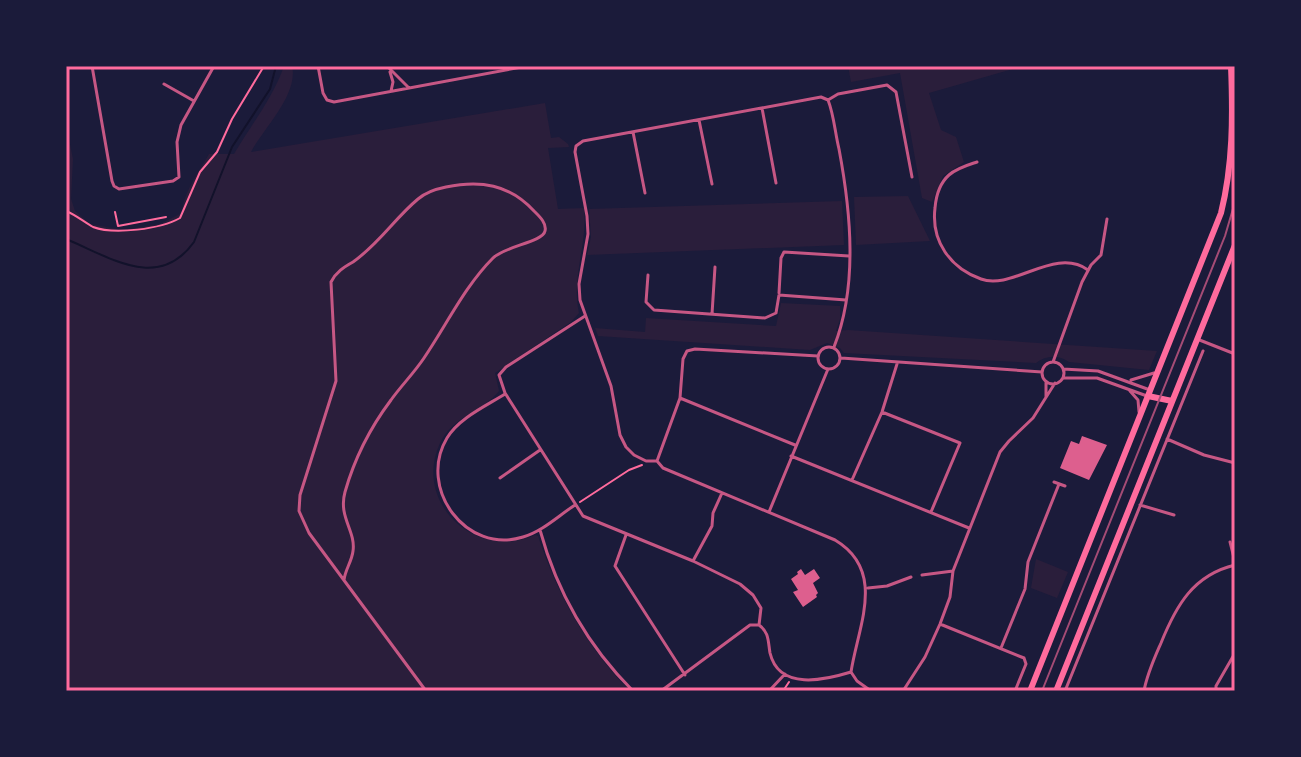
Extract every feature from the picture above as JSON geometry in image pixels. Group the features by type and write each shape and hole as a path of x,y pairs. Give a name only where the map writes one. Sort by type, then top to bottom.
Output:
{"highway":[{"path":"1030,691 1221,213 1233,151 1231,66"},
{"path":"1056,691 1235,245"},
{"path":"1149,393 1172,401"}],"street":[{"path":"92,66 110,171 114,186 119,189 173,181 180,173 177,142 181,125 214,66"},
{"path":"318,66 324,96 331,101 527,66"},
{"path":"388,67 393,80 391,91"},
{"path":"388,67 409,88"},
{"path":"164,84 194,101"},
{"path":"828,100 838,94 887,85 893,88 912,177"},
{"path":"828,100 821,97 583,141 576,146 588,234 579,284 585,316 611,386 620,435 626,447 646,461 657,461 663,468 842,543 860,565 867,588 851,672 871,691"},
{"path":"828,100 848,198 846,300 843,324 834,347"},
{"path":"762,108 776,183"},
{"path":"699,120 712,184"},
{"path":"633,132 645,193"},
{"path":"977,162 948,175 936,197 934,227 943,251 967,272 982,280 998,281 1042,266 1078,264 1088,270"},
{"path":"344,580 353,552 343,515 343,502 356,461 378,419 492,258 506,248 540,239 546,230 542,220 521,198 495,185 478,183 427,193 409,207 385,236 339,271 331,282 336,381 299,504 309,533 426,691"},
{"path":"1046,397 1044,366 1053,362 1088,270 1101,255 1107,219"},
{"path":"648,275 646,302 652,310 770,318 776,313 784,252 849,256"},
{"path":"712,314 715,267"},
{"path":"779,295 846,300"},
{"path":"585,316 506,367 499,375 505,393 575,505 587,519 693,561 750,591 761,608 759,625"},
{"path":"1197,339 1235,354"},
{"path":"818,356 824,348 834,347"},
{"path":"834,347 841,358"},
{"path":"657,461 680,398 683,359 687,351 818,356"},
{"path":"1065,691 1203,351"},
{"path":"1190,355 1196,367"},
{"path":"818,356 821,366 828,369 837,366 841,358"},
{"path":"841,358 1042,372"},
{"path":"1053,362 1063,369 1098,371 1127,380 1149,393"},
{"path":"852,480 882,412 897,364"},
{"path":"769,512 828,369"},
{"path":"1063,369 1063,378"},
{"path":"1127,380 1150,376 1158,370"},
{"path":"903,691 925,657 940,624 950,597 953,571 1003,447 1033,418 1055,383 1063,378 1097,378 1149,393"},
{"path":"1046,381 1055,383"},
{"path":"1128,388 1138,400 1139,418"},
{"path":"505,393 459,424 447,438 438,461 438,481 444,504 460,524 482,535 503,540 522,537 540,529 575,505"},
{"path":"680,398 795,445"},
{"path":"882,412 960,443 931,512"},
{"path":"1167,439 1204,455 1235,463"},
{"path":"500,478 540,450"},
{"path":"791,456 969,528"},
{"path":"1001,648 1025,589 1028,562 1056,483 1065,486"},
{"path":"693,561 712,526 713,513 722,493"},
{"path":"1140,505 1174,515"},
{"path":"540,529 560,587 577,620 594,646 633,691"},
{"path":"626,535 615,566 685,675"},
{"path":"1144,691 1169,623 1183,597 1205,578 1235,564 1230,542"},
{"path":"1111,553 1120,556"},
{"path":"922,575 953,571"},
{"path":"867,588 887,586 911,577"},
{"path":"940,624 1024,658 1026,664 1015,691"},
{"path":"661,691 750,625 759,625 766,632 772,659 791,678 811,681 851,672"},
{"path":"1216,691 1235,653"},
{"path":"769,691 785,674"}],"path":[{"path":"115,212 118,226 166,217"},
{"path":"575,505 629,470 640,468 646,461"},
{"path":"783,691 791,678"}],"shaded area":[{"path":"284,66 292,66 290,88 279,111 251,152 545,103 551,138 559,137 568,144 569,147 548,148 558,209 584,208 584,235 577,286 579,313 571,322 495,373 499,391 452,426 440,443 434,465 435,486 442,506 455,522 472,534 492,540 513,541 538,536 575,619 600,656 630,691 66,691 66,125 73,159 71,199 75,211 90,224 123,230 160,224 182,213 188,190 209,154 234,154 268,100"},
{"path":"848,66 1023,66 929,93 941,130 956,137 964,162 943,176 932,202 922,198 900,73 851,82"},
{"path":"908,196 930,241 856,245 854,197"},
{"path":"842,201 844,245 587,255 591,237 589,209"},
{"path":"781,303 840,306 836,331 1157,351 1149,370 1069,362 1057,357 1044,358 1036,363 844,353 827,343 810,350 598,336 595,328 645,332 646,318 776,326"},
{"path":"1036,559 1068,572 1057,598 1031,588"}],"building":[{"path":"1082,436 1107,445 1089,480 1060,468 1071,441 1079,444"},
{"path":"801,569 805,575 814,569 820,578 813,583 817,597 803,607 793,592 798,590 791,579"}],"waterway":[{"path":"66,239 133,266 149,268 165,265 180,257 194,242 232,147 270,89 276,66"}],"tram line":[{"path":"1042,691 1225,236 1235,202"}]}
